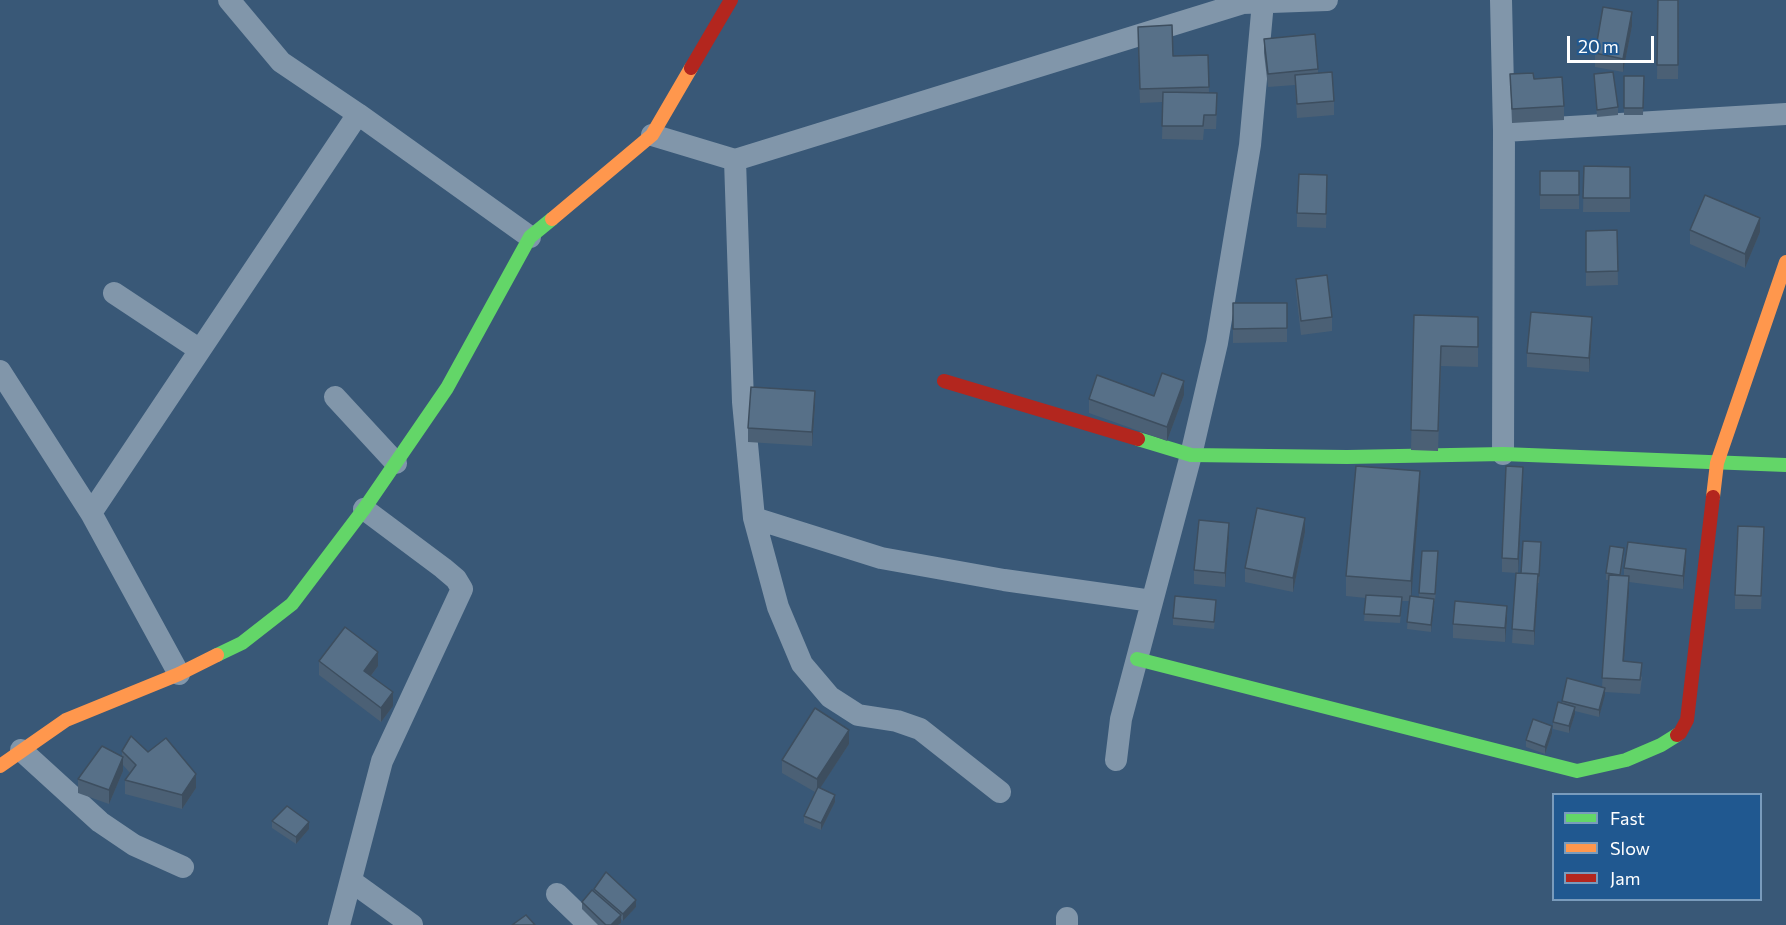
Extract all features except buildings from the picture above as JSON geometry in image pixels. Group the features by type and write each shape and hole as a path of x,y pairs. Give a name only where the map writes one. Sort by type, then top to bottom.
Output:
{"street":[{"path":"229,0 281,62 530,237"},
{"path":"0,766 66,720 179,675 242,643 292,604 364,509 447,388 530,237 652,135 731,0"},
{"path":"652,135 735,160 1250,2 1327,0"},
{"path":"1501,0 1504,131 1503,454"},
{"path":"1116,760 1121,719 1191,455 1217,343 1250,145 1250,2"},
{"path":"91,513 358,114"},
{"path":"1504,131 1786,114"},
{"path":"735,160 743,402 754,518 778,607 802,664 830,697 858,715 897,720 920,729 1000,792"},
{"path":"1137,659 1577,771 1626,760 1661,745 1680,733 1687,720 1717,463 1786,262"},
{"path":"114,293 200,350"},
{"path":"0,371 91,513 179,675"},
{"path":"944,381 1191,455 1347,457 1503,454 1786,465"},
{"path":"335,397 396,463"},
{"path":"339,925 382,761 462,589 456,579 443,568 364,509"},
{"path":"754,518 881,558 1004,580 1152,601"},
{"path":"21,750 100,822 134,845 183,867"},
{"path":"351,881 412,925"},
{"path":"557,894 590,925"}],"traffic: fast":[{"path":"217,655 242,643 292,604 364,509 447,388 530,237 552,219"},
{"path":"1138,439 1191,455 1347,457 1503,454 1786,465"},
{"path":"1137,659 1577,771 1626,760 1661,745 1677,735"}],"traffic: slow":[{"path":"552,219 652,135 691,68"},
{"path":"1713,497 1717,463 1786,262"},
{"path":"0,766 66,720 179,674 217,655"}],"traffic: jam":[{"path":"691,68 731,0"},
{"path":"944,381 1138,439"},
{"path":"1677,735 1687,720 1713,497"}]}
